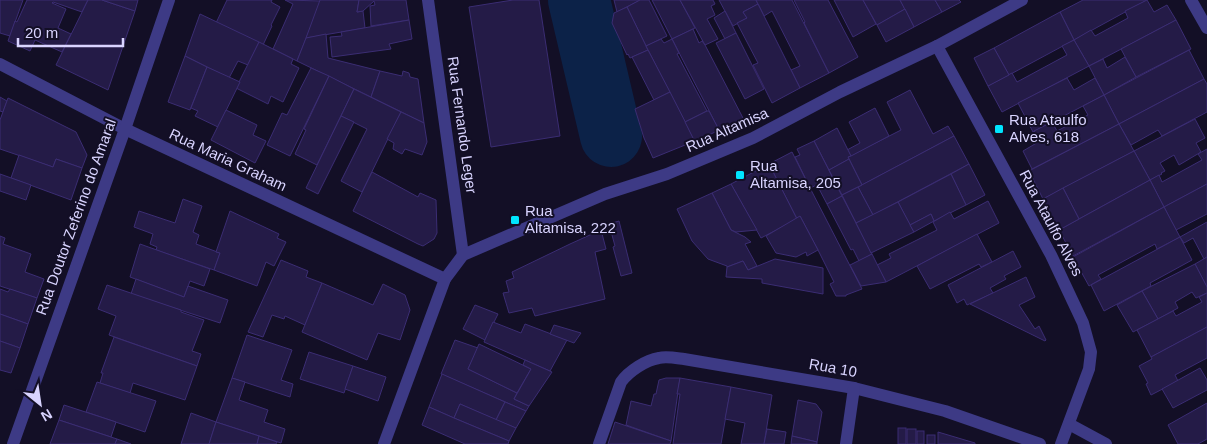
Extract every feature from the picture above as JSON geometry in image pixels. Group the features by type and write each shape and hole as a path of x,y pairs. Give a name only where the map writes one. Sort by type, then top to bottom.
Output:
{"street":[{"name":"Rua Doutor Zeferino do Amaral","path":"13,444 169,0"},
{"name":"Rua Fernando Leger","path":"428,0 463,255"},
{"name":"Rua Altamisa","path":"445,279 463,255 605,194 666,174 753,138 840,92 937,46 1022,0"},
{"path":"1191,0 1207,28"},
{"name":"Rua Ataulfo Alves","path":"937,46 1051,255 1083,323 1091,352 1089,369 1061,444"},
{"name":"Rua Maria Graham","path":"0,64 125,129 445,279"},
{"path":"384,444 445,279"},
{"name":"Rua 10","path":"599,444 621,382 628,373 660,357 684,359 854,388 945,411 1040,444"},
{"path":"846,444 854,388"},
{"path":"1069,424 1106,444"}],"building":[{"path":"0,0 23,0 10,36 0,33"},
{"path":"27,0 88,0 82,12 52,3 66,9 58,28 71,34 62,52 35,40 30,51 8,41 15,21 17,22"},
{"path":"88,0 102,0 135,11 108,90 56,65"},
{"path":"102,0 138,0 135,11"},
{"path":"227,0 272,0 271,2 280,7 263,45 216,23"},
{"path":"285,0 321,1 297,61 273,49 293,4"},
{"path":"320,0 359,0 357,12 363,11 365,28 306,38"},
{"path":"359,0 406,0 409,20 371,26 370,6 375,5 374,1 363,11 357,12"},
{"path":"513,0 539,0 560,136 491,147 469,7"},
{"path":"614,0 640,0 617,12"},
{"path":"640,0 649,0 667,36 646,46 627,7"},
{"path":"652,0 680,0 695,28 672,39"},
{"path":"680,0 713,0 715,4 711,6 715,15 707,19 718,39 705,45"},
{"path":"719,0 756,0 758,4 743,12 747,18 733,26"},
{"path":"756,0 792,0 829,73 800,88 791,70 800,66 772,11 764,16"},
{"path":"794,0 828,0 858,57 829,73"},
{"path":"834,0 863,0 876,24 853,37"},
{"path":"863,0 900,0 905,9 877,25"},
{"path":"900,0 935,0 942,12 914,27"},
{"path":"935,0 959,0 961,2 942,12"},
{"path":"1083,0 1147,0 1074,40 1060,12"},
{"path":"1147,0 1154,12 1167,5 1176,20 1089,66 1074,40 1091,30 1095,36 1128,18 1125,11"},
{"path":"758,4 800,88 772,103 753,65 758,63 737,23 747,18 743,12"},
{"path":"627,7 648,50 630,58 612,23 614,13"},
{"path":"905,9 914,27 886,42 877,25"},
{"path":"725,11 736,33 725,39 714,18"},
{"path":"1060,12 1074,40 1009,75 994,48"},
{"path":"200,14 259,42 248,65 238,61 229,78 185,56"},
{"path":"409,20 412,39 389,44 391,49 332,57 330,37 342,36 341,32"},
{"path":"1176,20 1191,49 1136,77 1121,49"},
{"path":"693,29 699,43 702,41 705,45 743,118 719,130 672,39"},
{"path":"736,33 764,89 745,99 716,43"},
{"path":"326,34 328,58 380,71 371,97 297,61 306,38"},
{"path":"661,39 664,43 672,39 679,53 677,54 707,111 685,122 646,46"},
{"path":"1074,40 1089,66 1002,112 988,86 1012,73 1017,82 1067,55 1062,46"},
{"path":"259,42 293,59 291,64 299,68 283,102 271,96 268,104 236,88"},
{"path":"994,48 1009,75 988,86 974,58"},
{"path":"648,50 670,92 654,100 632,57"},
{"path":"1189,50 1204,79 1119,124 1104,95"},
{"path":"185,56 207,67 190,110 168,102"},
{"path":"1125,57 1136,77 1104,95 1089,66 1103,59 1107,68"},
{"path":"207,67 240,82 218,127 195,116 198,111 191,108"},
{"path":"311,68 329,76 290,156 267,145 282,113 287,115"},
{"path":"380,71 402,76 403,71 409,73 410,77 418,79 424,123 371,97"},
{"path":"329,76 354,89 317,165 295,154 306,130 304,129"},
{"path":"1067,78 1074,90 1095,78 1104,95 1033,132 1018,103"},
{"path":"1204,79 1207,84 1207,112 1162,136 1158,130 1131,145 1119,124"},
{"path":"354,89 401,112 362,192 341,181 367,129 341,116"},
{"path":"910,90 933,134 948,126 954,136 862,185 848,157 901,130 887,102"},
{"path":"670,92 695,141 653,158 644,138 635,109"},
{"path":"1104,95 1119,124 1032,169 1023,151 1040,141 1034,131 1052,122 1057,131 1088,115 1083,106"},
{"path":"0,97 7,101 3,112 0,111"},
{"path":"8,98 76,132 87,155 82,168 56,159 53,167 0,149 0,120"},
{"path":"875,108 889,136 851,156 847,150 860,143 849,122"},
{"path":"226,110 257,125 253,135 266,141 255,163 211,140"},
{"path":"709,111 719,130 695,142 685,122"},
{"path":"401,112 424,123 427,142 422,155 405,149 402,154 393,149 394,143 387,139"},
{"path":"341,116 354,122 318,194 306,188"},
{"path":"1195,119 1205,138 1196,143 1201,152 1179,165 1174,155 1160,163 1165,171 1150,180 1134,151"},
{"path":"1119,124 1134,151 1043,199 1029,171"},
{"path":"837,128 851,156 829,170 814,141"},
{"path":"954,136 969,164 873,215 858,187"},
{"path":"814,141 842,196 827,204 817,185 810,188 795,157 800,155 797,149"},
{"path":"1207,149 1207,184 1164,207 1150,180 1159,175 1162,182 1202,160 1198,154"},
{"path":"1134,151 1150,180 1079,219 1063,188"},
{"path":"792,152 862,289 846,296 836,296 830,284 834,282 818,250 800,216 797,219 769,164"},
{"path":"19,155 53,167 56,159 82,168 71,200 11,178"},
{"path":"849,159 862,185 842,195 829,170"},
{"path":"769,164 797,219 761,238 731,184"},
{"path":"969,164 985,195 966,205 951,174"},
{"path":"372,172 418,197 420,193 436,200 437,233 434,239 423,246 353,211"},
{"path":"0,174 31,185 26,200 0,191"},
{"path":"951,174 966,205 934,221 931,214 910,225 898,202"},
{"path":"1150,180 1164,207 1073,256 1059,230"},
{"path":"731,184 757,230 736,232 731,230 712,193"},
{"path":"1207,184 1207,214 1176,230 1164,207"},
{"path":"858,187 873,215 856,223 842,195"},
{"path":"1063,188 1079,219 1059,230 1043,199"},
{"path":"712,193 731,230 751,242 745,244 757,266 748,270 743,261 727,267 708,259 692,241 677,209"},
{"path":"842,196 872,254 859,261 853,249 851,250 827,204"},
{"path":"183,199 202,206 193,232 199,235 196,244 220,253 214,270 156,250 157,247 150,244 153,234 134,227 139,211 175,223"},
{"path":"988,201 999,223 886,282 877,265 891,258 889,254 937,230 933,222 950,212 954,219"},
{"path":"898,202 914,232 871,253 856,223"},
{"path":"1164,207 1180,237 1157,249 1155,244 1098,275 1101,279 1089,286 1073,257"},
{"path":"230,211 279,234 277,238 286,242 274,266 266,262 257,286 214,270 220,253 216,252"},
{"path":"931,214 934,221 914,232 910,225"},
{"path":"800,216 818,250 807,256 806,252 796,257 776,253 766,236"},
{"path":"619,221 632,273 621,276 609,224"},
{"path":"1207,222 1207,257 1204,259 1193,238 1184,243 1180,237"},
{"path":"601,230 606,249 595,252 605,299 535,316 532,308 509,313 503,293 509,292 506,281 514,278 512,272"},
{"path":"977,234 992,262 981,267 979,264 930,289 917,266"},
{"path":"0,236 5,238 3,244 31,254 25,272 44,279 37,298 0,286"},
{"path":"1180,237 1192,260 1150,283 1151,286 1104,311 1091,285"},
{"path":"140,244 210,269 204,286 190,281 184,297 130,277"},
{"path":"1013,251 1021,267 1004,276 1006,279 990,288 993,293 967,305 964,299 957,303 948,285"},
{"path":"872,254 886,282 861,286 850,265"},
{"path":"1207,257 1207,287 1195,264"},
{"path":"775,259 823,268 823,294 762,283 762,279 726,277 727,267 743,261 748,270"},
{"path":"281,260 308,271 306,277 322,283 305,325 285,316 284,319 272,315 263,337 248,332"},
{"path":"1195,264 1207,287 1207,293 1196,298 1192,292 1175,302 1178,308 1158,319 1142,291"},
{"path":"1026,277 1035,297 1019,305 1035,329 1039,326 1045,341 970,304"},
{"path":"136,279 184,297 188,286 228,300 220,323 131,294"},
{"path":"322,283 373,305 383,284 405,295 410,310 400,340 378,333 367,360 302,332"},
{"path":"107,285 181,310 181,312 204,320 192,351 201,354 197,366 109,335 116,316 98,309"},
{"path":"0,289 8,292 10,289 37,298 28,324 0,314"},
{"path":"1142,291 1158,319 1133,332 1117,305"},
{"path":"1207,293 1207,327 1151,357 1137,330 1173,311 1176,316 1202,302 1199,297"},
{"path":"475,305 498,314 485,340 463,329"},
{"path":"0,314 28,324 20,348 0,341"},
{"path":"493,322 521,333 525,324 567,340 550,371 484,342"},
{"path":"554,325 581,333 574,343 550,334"},
{"path":"1207,327 1207,358 1175,375 1178,381 1151,395 1146,384 1148,383 1139,366 1152,359 1151,357"},
{"path":"247,335 292,350 281,380 293,384 290,397 232,378"},
{"path":"114,337 197,366 185,400 133,383 130,393 100,383 103,373 101,373"},
{"path":"455,340 478,348 468,369 517,393 514,399 529,406 526,411 441,374"},
{"path":"0,341 20,348 11,373 0,370"},
{"path":"479,344 531,369 517,393 468,369"},
{"path":"309,352 353,366 344,393 300,379"},
{"path":"525,360 552,372 529,406 514,399 531,369 523,365"},
{"path":"353,366 386,377 378,401 345,389"},
{"path":"1200,368 1207,380 1207,390 1173,408 1162,389"},
{"path":"442,374 505,402 496,420 460,404 454,418 429,407"},
{"path":"232,378 245,382 239,400 268,410 264,422 285,429 281,443 216,422"},
{"path":"680,378 671,441 626,425 631,401 651,406 659,380"},
{"path":"680,378 731,387 721,444 673,444 680,394 677,394"},
{"path":"97,382 156,401 145,432 86,412"},
{"path":"731,387 772,395 764,444 741,444 745,423 725,419"},
{"path":"798,400 816,404 822,412 817,442 792,436"},
{"path":"505,402 526,411 516,428 496,420"},
{"path":"1207,403 1207,439 1198,444 1178,444 1168,425"},
{"path":"460,404 516,428 509,441 454,418"},
{"path":"64,405 116,422 111,437 59,420"},
{"path":"429,407 509,441 508,444 465,444 422,425"},
{"path":"191,413 216,422 209,444 181,444"},
{"path":"59,420 117,439 115,444 50,444"},
{"path":"216,422 259,436 257,444 209,444"},
{"path":"615,422 671,441 670,444 608,444"},
{"path":"898,428 906,428 906,444 898,444"},
{"path":"767,429 786,432 784,444 764,444"},
{"path":"907,429 916,429 916,444 907,444"},
{"path":"917,431 924,431 924,444 917,444"},
{"path":"938,432 975,443 975,444 938,444"},
{"path":"927,435 935,435 935,444 927,444"},
{"path":"259,436 277,442 276,444 257,444"},
{"path":"792,436 817,442 817,444 791,444"},
{"path":"117,439 131,444 115,444"}],"waterway":[{"path":"579,0 611,136"}],"place":[{"name":"Rua Ataulfo Alves, 618","path":"999,129"},
{"name":"Rua Altamisa, 205","path":"740,175"},
{"name":"Rua Altamisa, 222","path":"515,220"}]}
